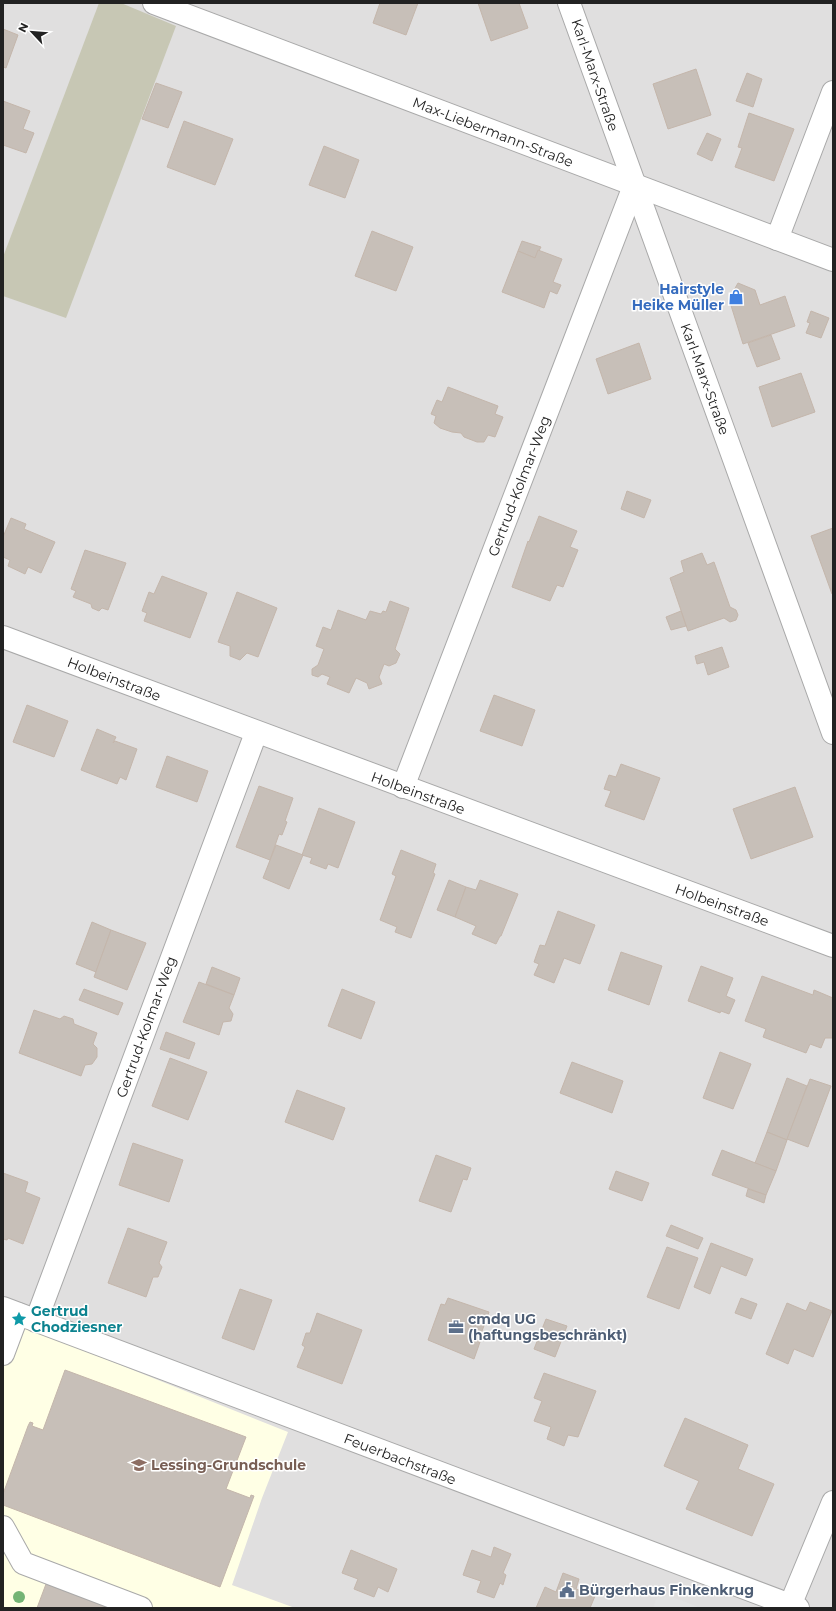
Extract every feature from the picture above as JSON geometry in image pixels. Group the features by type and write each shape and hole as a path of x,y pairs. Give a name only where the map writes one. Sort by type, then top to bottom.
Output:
{"street":[{"name":"Max-Liebermann-Straße","path":"154,3 634,186 833,260"},
{"name":"Karl-Marx-Straße","path":"569,3 833,733"},
{"path":"777,239 833,92"},
{"name":"Gertrud-Kolmar-Weg","path":"403,787 634,186"},
{"name":"Holbeinstraße","path":"3,637 256,733 833,946"},
{"name":"Gertrud-Kolmar-Weg","path":"3,1354 256,733"},
{"name":"Feuerbachstraße","path":"19,1314 793,1607"},
{"path":"793,1607 833,1502"},
{"path":"3,1527 23,1563 141,1608"}],"shaded area":[{"path":"3,3 833,3 833,1608 3,1608"},
{"path":"99,3 121,3 176,26 66,318 3,296 3,257"},
{"name":"Lessing-Grundschule","path":"3,1318 288,1432 262,1498 232,1585 295,1608 3,1608"},
{"path":"659,1592 701,1608 653,1608"}],"building":[{"path":"380,3 418,3 406,35 373,23"},
{"path":"478,3 519,3 528,28 491,41"},
{"path":"3,29 18,35 6,68 3,67"},
{"path":"696,69 711,115 668,129 653,84"},
{"path":"747,73 762,79 753,107 736,101"},
{"path":"156,83 182,92 168,128 142,119"},
{"path":"3,101 30,111 23,129 34,133 26,153 3,145"},
{"path":"749,113 794,129 774,181 735,167 742,148 738,147"},
{"path":"184,121 233,139 215,185 167,167"},
{"path":"707,133 721,139 712,161 697,154"},
{"path":"324,146 359,160 345,198 309,185"},
{"path":"372,231 413,247 396,291 355,276"},
{"path":"522,241 541,247 535,258 518,251"},
{"path":"538,250 562,259 553,282 561,285 557,294 550,291 544,308 502,292 518,251 535,258"},
{"path":"738,283 755,290 760,305 785,296 795,326 743,344 729,299"},
{"path":"811,311 829,318 821,338 806,333 810,323 807,322"},
{"path":"771,335 780,359 757,367 748,343"},
{"path":"639,343 651,379 608,394 596,359"},
{"path":"801,373 815,412 772,427 759,387"},
{"path":"448,387 498,406 495,414 503,417 495,437 488,435 484,442 477,442 464,437 461,433 440,428 434,423 436,416 431,414 437,400 442,402"},
{"path":"627,491 651,500 644,518 621,509"},
{"path":"539,516 577,531 570,547 578,550 563,587 557,585 550,601 512,587 528,541 529,542"},
{"path":"11,518 26,524 24,529 55,542 41,573 28,567 25,574 8,566 10,560 3,557 3,537"},
{"path":"833,528 833,594 832,594 811,536"},
{"path":"85,550 126,563 108,610 102,608 99,611 92,608 91,604 73,597 76,591 71,589"},
{"path":"702,553 707,565 714,562 730,607 736,610 738,615 736,620 730,622 724,618 688,631 670,578 684,572 681,561"},
{"path":"162,576 207,593 190,638 144,621 147,613 142,611 149,592 154,594"},
{"path":"237,592 277,608 258,657 247,653 240,660 230,656 230,646 218,642"},
{"path":"390,601 409,608 395,649 400,654 396,663 389,666 384,664 379,677 382,684 369,689 367,683 356,678 349,693 327,684 330,677 322,674 318,677 312,675 312,669 318,665 324,649 316,646 323,627 331,630 338,610 366,620 370,611 381,614 383,611 386,612"},
{"path":"681,611 686,626 671,630 666,617"},
{"path":"722,647 729,667 708,675 704,662 697,664 695,656"},
{"path":"494,695 535,710 522,746 480,731"},
{"path":"27,705 68,721 54,757 13,742"},
{"path":"97,729 116,737 113,743 115,741 137,749 126,780 120,777 117,784 81,770"},
{"path":"167,756 208,771 197,802 156,787"},
{"path":"621,764 660,778 644,820 605,806 611,791 604,789 609,775 616,777"},
{"path":"259,786 293,798 285,821 287,822 282,835 279,834 270,860 236,847"},
{"path":"795,787 813,837 751,859 733,809"},
{"path":"319,808 355,822 338,868 328,864 326,869 310,863 312,858 302,855"},
{"path":"276,845 303,855 289,889 263,878"},
{"path":"401,850 436,864 433,873 435,874 411,938 395,932 397,927 380,920 396,876 392,874"},
{"path":"449,880 466,887 455,917 437,910"},
{"path":"480,880 518,894 501,936 496,944 472,934 476,926 455,917 466,887 476,890"},
{"path":"558,911 595,925 580,964 564,958 554,983 534,975 539,964 534,962 540,945 545,946"},
{"path":"92,922 111,930 96,972 76,964"},
{"path":"111,930 146,943 127,990 94,977"},
{"path":"621,952 662,966 649,1005 608,990"},
{"path":"701,966 733,978 726,996 735,1000 729,1014 721,1011 720,1013 688,1001"},
{"path":"212,967 240,978 234,995 206,984"},
{"path":"762,976 813,995 814,990 833,998 833,1038 825,1038 821,1048 810,1044 806,1053 763,1037 766,1029 745,1021"},
{"path":"199,982 234,995 229,1008 233,1014 231,1021 223,1022 219,1035 183,1022"},
{"path":"84,989 123,1003 118,1015 79,1000"},
{"path":"342,989 375,1002 361,1039 328,1026"},
{"path":"34,1010 60,1019 64,1016 73,1019 74,1024 97,1033 93,1044 97,1048 97,1057 92,1064 85,1065 81,1076 19,1053"},
{"path":"166,1032 195,1043 189,1059 160,1049"},
{"path":"720,1052 751,1064 733,1109 703,1098"},
{"path":"170,1058 207,1072 188,1120 152,1106"},
{"path":"572,1062 623,1081 612,1113 560,1093"},
{"path":"787,1078 807,1086 787,1140 767,1132"},
{"path":"810,1079 831,1086 808,1147 787,1139"},
{"path":"297,1090 345,1108 333,1140 285,1122"},
{"path":"767,1132 787,1140 776,1171 755,1163"},
{"path":"133,1143 183,1160 169,1202 119,1185"},
{"path":"722,1150 776,1171 766,1195 712,1175"},
{"path":"436,1155 471,1168 467,1180 463,1179 451,1212 419,1201"},
{"path":"616,1171 649,1183 642,1201 609,1189"},
{"path":"3,1173 28,1182 25,1192 40,1198 23,1244 8,1238 7,1240 3,1239"},
{"path":"748,1189 766,1195 764,1203 746,1196"},
{"path":"671,1225 703,1238 698,1249 666,1236"},
{"path":"128,1228 167,1242 159,1263 162,1267 158,1277 153,1277 146,1297 108,1283"},
{"path":"711,1243 753,1259 746,1276 721,1266 710,1294 694,1287"},
{"path":"667,1247 698,1258 679,1309 647,1297"},
{"path":"240,1289 272,1300 254,1350 222,1338"},
{"path":"448,1298 489,1312 478,1342 480,1342 474,1359 428,1340 441,1304 445,1305"},
{"path":"741,1298 757,1304 751,1319 735,1313"},
{"path":"810,1302 832,1311 813,1357 794,1349 788,1364 766,1354 787,1303 806,1311"},
{"path":"317,1313 362,1330 342,1384 297,1367 305,1347 302,1345 306,1333 310,1333"},
{"path":"546,1319 567,1326 555,1357 534,1349"},
{"path":"65,1370 246,1437 226,1489 250,1498 251,1495 254,1496 220,1587 3,1505 3,1494 28,1426 30,1422 33,1423 32,1426 43,1430"},
{"path":"544,1373 596,1391 578,1437 568,1435 564,1446 547,1439 551,1427 534,1421 542,1401 534,1398"},
{"path":"685,1418 748,1445 738,1469 774,1484 752,1536 686,1509 699,1481 664,1466"},
{"path":"494,1547 511,1554 503,1573 506,1575 503,1585 500,1583 494,1598 477,1592 481,1581 463,1575 472,1550 491,1557"},
{"path":"351,1550 397,1569 388,1592 378,1587 374,1597 354,1589 358,1579 342,1573"},
{"name":"Bürgerhaus Finkenkrug","path":"563,1573 579,1579 576,1589 595,1596 590,1608 536,1608 545,1587 556,1592"},
{"path":"46,1584 109,1608 37,1608"}],"place":[{"name":"Hairstyle Heike Müller","path":"736,297"},
{"name":"Gertrud Chodziesner","path":"19,1319"},
{"name":"cmdq UG (haftungsbeschränkt)","path":"456,1327"},
{"name":"Lessing-Grundschule","path":"139,1465"},
{"name":"Bürgerhaus Finkenkrug","path":"567,1590"}]}
